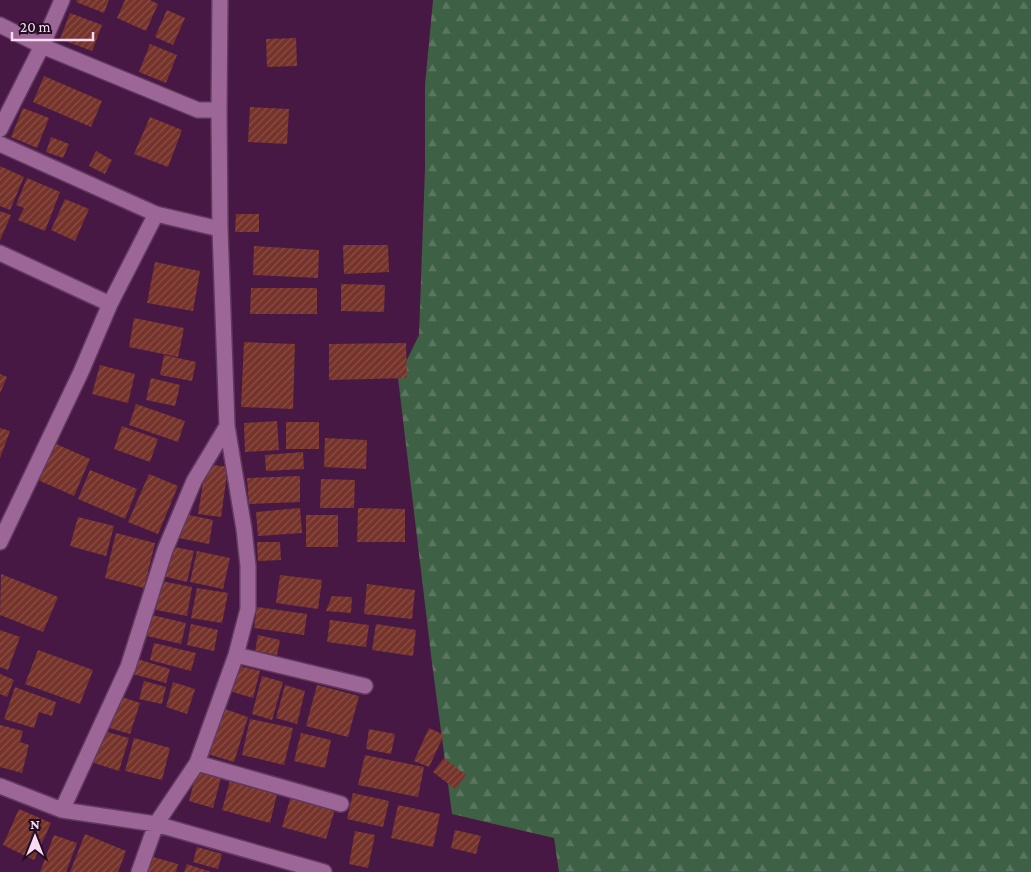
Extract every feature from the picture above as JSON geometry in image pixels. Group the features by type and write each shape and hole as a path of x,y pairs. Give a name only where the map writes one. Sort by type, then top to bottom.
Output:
{"street":[{"path":"0,129 42,46 62,0"},
{"path":"139,872 156,824 197,763 236,655 248,609 248,566 244,530 227,426 218,110 220,0"},
{"path":"0,25 42,46 198,110 218,110"},
{"path":"0,144 156,214 220,229"},
{"path":"0,542 81,372 110,304 156,214"},
{"path":"0,253 110,304"},
{"path":"62,810 128,667 166,550 194,481 227,426"},
{"path":"236,655 365,686"},
{"path":"197,763 341,804"},
{"path":"0,786 62,810 156,824 324,872"}],"green space":[{"path":"433,0 1031,0 1031,872 559,872 554,838 452,814 398,378 419,335 425,168 425,85"}],"building":[{"path":"77,0 109,0 104,13 76,2"},
{"path":"125,0 150,0 158,4 146,31 117,18"},
{"path":"167,10 185,18 173,45 155,37"},
{"path":"70,13 102,25 92,51 60,39"},
{"path":"296,38 297,66 267,67 266,39"},
{"path":"150,44 177,55 166,83 139,72"},
{"path":"44,76 102,101 91,127 33,102"},
{"path":"250,107 289,109 287,144 248,142"},
{"path":"23,108 49,118 37,148 11,137"},
{"path":"150,117 182,130 168,167 134,154"},
{"path":"51,137 69,144 63,158 46,152"},
{"path":"96,151 112,160 105,174 89,166"},
{"path":"0,166 24,177 10,210 0,206"},
{"path":"27,178 60,192 45,231 18,220 24,208 16,205"},
{"path":"65,199 89,209 75,241 51,230"},
{"path":"0,211 11,215 0,240"},
{"path":"236,214 259,214 259,232 235,232"},
{"path":"343,245 388,245 389,272 344,274"},
{"path":"254,246 319,250 318,278 253,275"},
{"path":"155,262 200,271 193,311 147,303"},
{"path":"341,284 385,285 384,312 341,311"},
{"path":"251,288 317,288 317,314 250,314"},
{"path":"134,318 184,328 178,357 129,347"},
{"path":"244,342 295,344 293,409 241,407"},
{"path":"406,343 407,378 329,380 329,344"},
{"path":"164,355 196,362 192,381 160,375"},
{"path":"100,365 135,374 128,403 92,394"},
{"path":"0,374 7,377 0,393"},
{"path":"151,378 180,385 175,406 146,400"},
{"path":"136,404 185,421 178,442 129,425"},
{"path":"277,421 279,450 245,452 244,423"},
{"path":"286,422 319,422 319,449 286,449"},
{"path":"122,426 158,439 150,462 114,449"},
{"path":"0,428 10,431 0,458"},
{"path":"325,438 367,440 366,469 324,467"},
{"path":"54,443 90,459 74,496 38,480"},
{"path":"303,452 304,469 266,471 265,455"},
{"path":"206,464 228,467 221,517 198,514"},
{"path":"90,470 137,489 125,519 78,499"},
{"path":"149,474 178,486 158,534 128,522"},
{"path":"300,476 300,502 249,504 247,478"},
{"path":"321,479 355,480 354,508 320,508"},
{"path":"300,508 302,533 258,536 256,512"},
{"path":"358,508 405,509 405,542 357,542"},
{"path":"184,514 213,520 209,544 179,538"},
{"path":"306,515 338,515 338,547 306,547"},
{"path":"78,517 114,526 106,556 70,546"},
{"path":"116,533 155,543 144,588 105,578"},
{"path":"257,542 280,542 281,560 258,561"},
{"path":"170,546 194,551 187,582 163,576"},
{"path":"197,551 230,558 223,589 190,582"},
{"path":"1,574 58,597 43,632 0,615"},
{"path":"280,575 322,580 318,609 276,603"},
{"path":"161,581 192,587 187,616 156,610"},
{"path":"367,584 415,590 412,619 364,614"},
{"path":"197,588 228,593 222,623 191,618"},
{"path":"332,596 352,597 351,613 326,611"},
{"path":"257,607 307,614 304,635 254,628"},
{"path":"148,614 186,623 181,644 143,635"},
{"path":"330,620 369,625 366,647 327,642"},
{"path":"191,624 218,630 214,651 187,645"},
{"path":"376,624 416,630 413,656 372,650"},
{"path":"0,630 20,637 8,670 0,667"},
{"path":"258,635 280,640 277,655 255,651"},
{"path":"154,643 196,653 191,671 150,660"},
{"path":"38,650 93,670 80,704 25,684"},
{"path":"134,658 170,669 166,683 129,673"},
{"path":"236,665 260,671 253,698 229,691"},
{"path":"0,674 14,680 7,697 0,694"},
{"path":"262,676 283,682 272,720 252,714"},
{"path":"144,681 166,687 162,704 139,699"},
{"path":"173,682 195,689 187,714 166,707"},
{"path":"285,685 305,691 297,724 276,718"},
{"path":"317,685 359,696 348,737 306,726"},
{"path":"15,687 56,702 52,716 39,712 34,728 4,719"},
{"path":"116,695 140,703 130,734 106,727"},
{"path":"219,707 248,717 234,762 204,753"},
{"path":"250,719 293,728 284,765 242,755"},
{"path":"0,725 23,731 20,742 29,745 22,773 0,767"},
{"path":"429,728 444,735 429,767 414,761"},
{"path":"369,729 395,734 391,754 366,749"},
{"path":"100,730 129,738 119,771 91,762"},
{"path":"301,733 331,740 325,768 294,761"},
{"path":"134,738 170,748 162,780 125,771"},
{"path":"365,755 424,767 418,797 358,785"},
{"path":"444,758 466,775 455,789 433,772"},
{"path":"198,767 222,774 213,808 189,801"},
{"path":"231,777 278,790 270,823 222,810"},
{"path":"353,793 389,801 383,827 347,819"},
{"path":"291,796 335,809 326,839 282,827"},
{"path":"398,805 440,814 433,847 391,838"},
{"path":"19,809 51,823 34,860 3,845"},
{"path":"455,830 481,836 476,854 451,848"},
{"path":"355,831 375,835 368,868 349,864"},
{"path":"85,834 126,851 118,872 70,872"},
{"path":"54,835 77,843 66,872 40,872"},
{"path":"197,847 222,854 218,869 193,862"},
{"path":"153,857 178,864 176,872 148,872"},
{"path":"187,864 211,872 184,872"}]}
